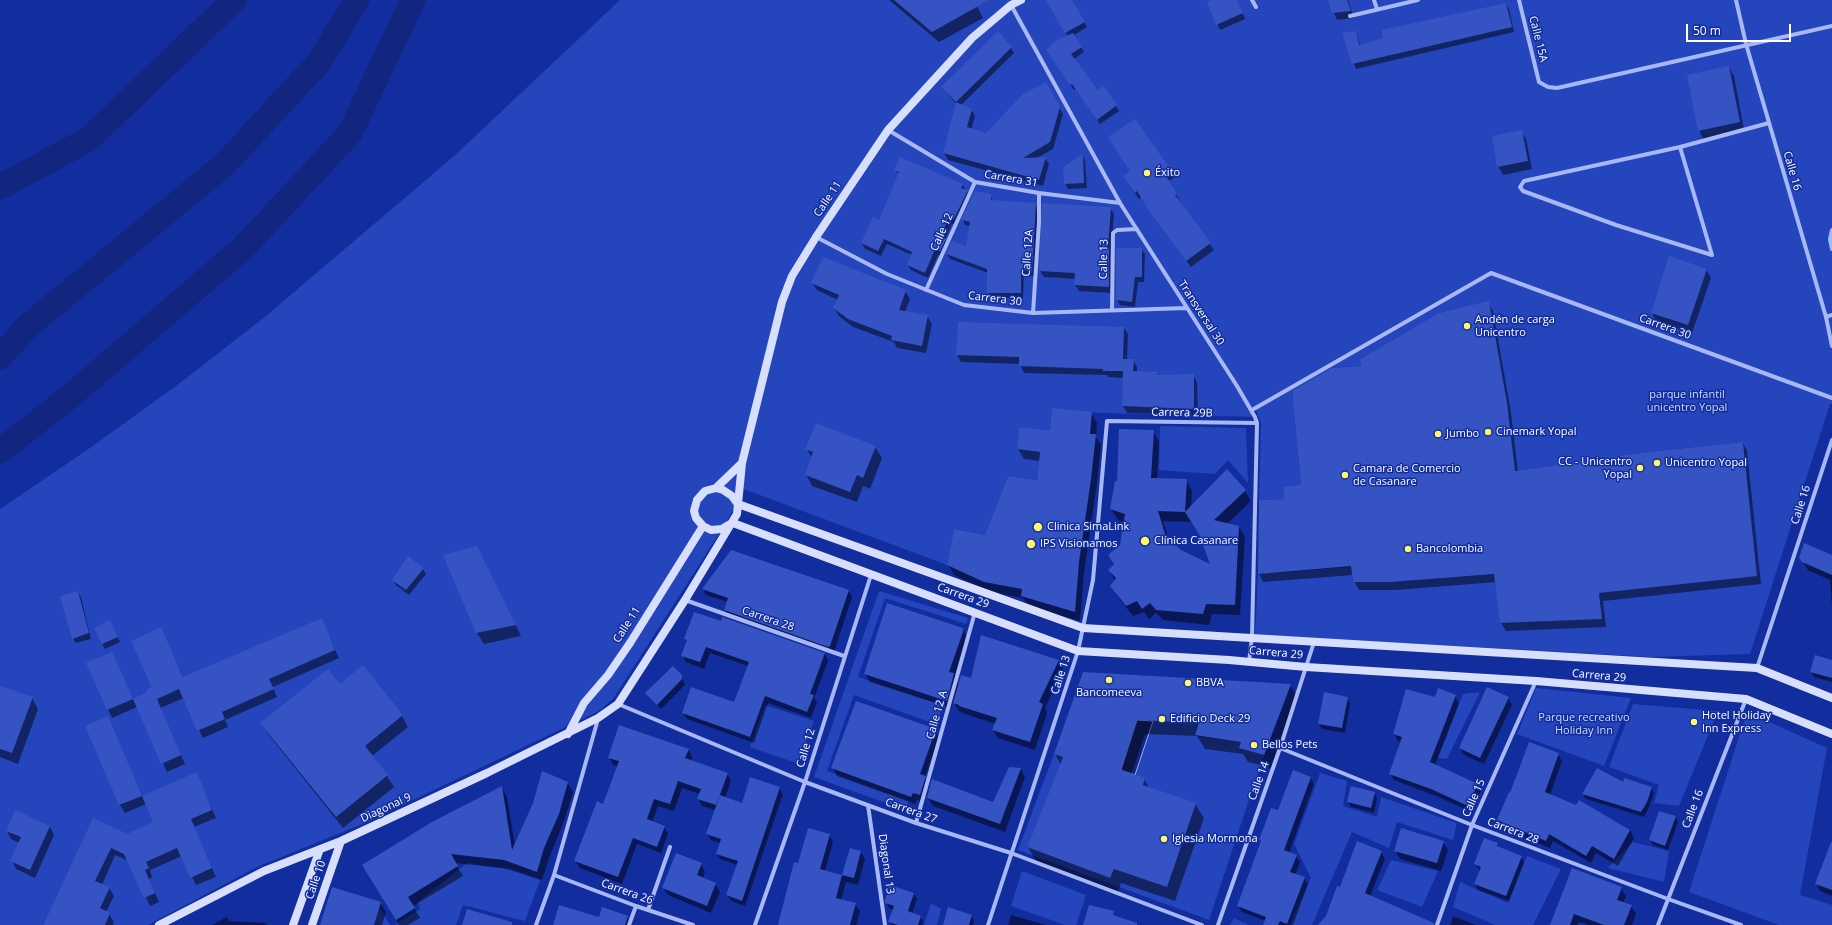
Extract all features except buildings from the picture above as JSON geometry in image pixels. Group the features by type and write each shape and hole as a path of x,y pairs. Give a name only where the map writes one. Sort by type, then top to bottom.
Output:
{"main road":[{"name":"Calle 11","path":"618,704 685,600 733,523 737,514 742,463 782,302 792,276 816,237 888,130 972,38 1011,5 1021,0"},
{"path":"733,523 722,529 712,530 703,526 696,518 694,511 698,500 705,491 716,488 742,463"},
{"path":"716,488 723,490 732,496 738,504"},
{"name":"Carrera 29","path":"738,504 1083,628 1757,668 1832,698"},
{"name":"Carrera 29","path":"733,523 1078,651 1536,681 1746,699 1832,734"},
{"name":"Calle 11","path":"568,734 584,703 608,675 703,526"},
{"name":"Diagonal 9","path":"159,925 264,870 341,841 568,734 598,718 618,704"},
{"name":"Calle 10","path":"312,925 341,841"},
{"name":"Calle 10","path":"293,925 320,849"}],"street":[{"path":"1252,0 1256,7"},
{"path":"1374,0 1377,9"},
{"path":"1350,16 1418,0"},
{"name":"Calle 15A","path":"1519,0 1539,82 1548,87 1557,88 1746,44"},
{"name":"Calle 16","path":"1736,0 1746,44 1826,317 1832,346"},
{"name":"Transversal 30","path":"1011,5 1120,203 1252,410 1257,423 1252,637 1249,662"},
{"path":"1746,44 1832,26"},
{"path":"1680,147 1712,255 1616,225 1523,191 1520,187 1524,181 1680,147 1769,123"},
{"name":"Carrera 31","path":"888,130 975,182 1039,193 1120,203"},
{"name":"Calle 12","path":"926,290 975,182"},
{"name":"Calle 12A","path":"1033,313 1039,222 1039,193"},
{"name":"Calle 13","path":"1112,310 1113,233 1117,230 1137,229"},
{"path":"1832,230 1830,239 1832,249"},
{"name":"Carrera 30","path":"816,237 887,274 964,305 1033,313 1187,308"},
{"name":"Carrera 30","path":"1252,410 1491,272 1832,398"},
{"path":"1826,317 1832,315"},
{"name":"Calle 13","path":"988,925 1078,651 1093,580 1107,421"},
{"name":"Carrera 29B","path":"1107,421 1257,423"},
{"name":"Calle 16","path":"1757,668 1832,440"},
{"name":"Calle 12","path":"755,925 805,782 871,575"},
{"name":"Carrera 28","path":"685,600 844,656"},
{"name":"Calle 12 A","path":"916,823 975,612"},
{"name":"Calle 14","path":"1218,925 1280,748 1314,642"},
{"name":"Calle 15","path":"1437,925 1472,824 1536,681"},
{"name":"Calle 16","path":"1658,925 1746,699"},
{"name":"Carrera 27","path":"618,704 805,782 916,823 1011,853 1202,925"},
{"path":"536,925 554,875 598,718"},
{"name":"Carrera 28","path":"1280,748 1472,824 1668,899 1741,925"},
{"name":"Diagonal 13","path":"868,805 885,925"},
{"path":"648,910 670,847"},
{"name":"Carrera 26","path":"554,875 636,906 693,925"},
{"path":"629,925 636,906"}],"green space":[{"name":"parque infantil unicentro Yopal","path":"620,0 1832,0 1832,404 1830,404 1750,654 1651,657 1255,635 1258,574 1351,567 1353,582 1392,582 1494,574 1501,623 1602,619 1599,593 1757,575 1743,442 1639,453 1515,471 1507,403 1489,302 1439,313 1360,359 1361,366 1332,368 1292,391 1301,484 1283,487 1284,499 1259,500 1261,423 1256,410 1252,410 1255,417 1102,413 1052,409 1050,430 1019,427 1017,449 1040,452 1037,480 1008,476 985,535 954,529 947,565 741,488 738,501 726,523 613,699 599,711 365,823 259,866 148,925 0,925 0,509 87,450 176,386 266,316 454,156"},
{"path":"1160,426 1246,428 1248,483 1228,460 1215,474 1159,470"},
{"path":"879,591 968,618 966,624 885,598 858,677 942,705 938,725 854,695 827,771 909,801 905,810 814,777"},
{"name":"Parque recreativo Holiday Inn","path":"1536,688 1631,698 1604,766 1517,734"},
{"path":"1480,692 1447,759 1438,758 1463,694"},
{"path":"1633,704 1718,711 1679,806 1654,803 1659,785 1609,767"},
{"path":"765,705 814,721 799,764 750,747"},
{"path":"1747,712 1827,748 1800,895 1832,905 1832,925 1779,925 1689,892"},
{"path":"1153,721 1199,723 1196,736 1241,742 1239,748 1264,755 1209,920 1018,850 1054,754 1063,757 1027,847 1110,878 1145,779 1135,775"},
{"path":"1320,773 1347,781 1343,806 1377,817 1381,797 1457,823 1453,840 1397,822 1389,848 1352,832 1312,925 1290,925 1311,878 1294,844"},
{"path":"1633,842 1669,851 1664,882 1608,868"},
{"path":"1527,856 1561,869 1533,925 1495,925 1453,907 1460,882 1508,903"},
{"path":"1391,860 1438,871 1422,907 1377,890"},
{"path":"467,863 503,868 540,880 525,921 463,905 456,925 395,925 420,909 418,902"},
{"path":"1022,871 1086,895 1076,925 1065,925 1011,906"},
{"path":"377,903 390,925 370,925"},
{"path":"931,903 941,909 937,925 924,925"},
{"path":"1234,918 1248,925 1230,925"}],"shaded area":[{"path":"1137,720 1153,721 1135,775 1121,770"}],"waterway":[{"path":"0,187 89,139 234,0"},
{"path":"0,357 28,326 225,164 319,62 357,0"},
{"path":"0,451 68,398 244,247 350,133 413,0"}],"place":[{"name":"Éxito","path":"1147,173"},
{"name":"Andén de carga Unicentro","path":"1467,326"},
{"name":"Cinemark Yopal","path":"1488,432"},
{"name":"Jumbo","path":"1438,434"},
{"name":"Unicentro Yopal","path":"1657,463"},
{"name":"CC - Unicentro Yopal","path":"1640,468"},
{"name":"Camara de Comercio de Casanare","path":"1345,475"},
{"name":"Clinica SimaLink","path":"1038,527"},
{"name":"Clínica Casanare","path":"1145,541"},
{"name":"IPS Visionamos","path":"1031,544"},
{"name":"Bancolombia","path":"1408,549"},
{"name":"Bancomeeva","path":"1109,680"},
{"name":"BBVA","path":"1188,683"},
{"name":"Edificio Deck 29","path":"1162,719"},
{"name":"Hotel Holiday Inn Express","path":"1694,722"},
{"name":"Bellos Pets","path":"1254,745"},
{"name":"Iglesia Mormona","path":"1164,839"}]}
